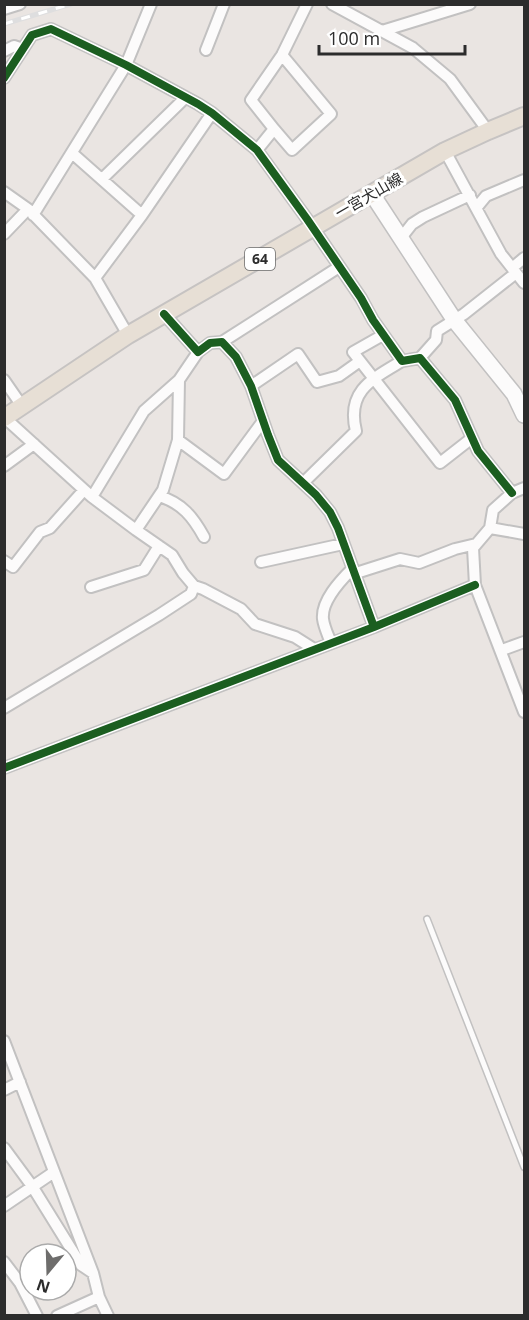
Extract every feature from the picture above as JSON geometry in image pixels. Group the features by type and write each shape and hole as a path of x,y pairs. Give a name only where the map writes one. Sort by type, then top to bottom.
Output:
{"main road":[{"name":"一宮犬山線","path":"5,418 128,334 445,151 488,130 525,116"}],"street":[{"path":"4,234 31,212 72,153 126,65 151,4"},
{"path":"206,50 224,4"},
{"path":"282,55 331,114 292,150 251,100 282,55 307,4"},
{"path":"332,4 413,48 450,79 488,130"},
{"path":"382,31 470,4"},
{"path":"4,78 32,35 51,29 126,65 212,113 266,161 402,361"},
{"path":"4,51 14,46 23,49"},
{"path":"102,179 185,98"},
{"path":"95,278 142,215 212,113"},
{"path":"256,150 274,129"},
{"path":"445,151 501,254 525,283"},
{"path":"72,153 142,215"},
{"path":"477,207 486,196 525,180"},
{"path":"4,192 31,212 95,278 128,334"},
{"path":"372,194 454,321 514,394 525,415"},
{"path":"401,238 412,224 423,217 470,195"},
{"path":"303,483 356,431 353,419 356,399 373,378 402,361 420,358 436,340 437,331 454,321 525,258"},
{"path":"4,561 13,567 40,532 50,528 88,494 144,411 179,380 198,352 210,343 222,342 339,267"},
{"path":"164,314 198,352"},
{"path":"383,335 353,352 440,463 472,438"},
{"path":"222,342 236,357 251,386 278,460 330,512 374,627"},
{"path":"251,386 298,354 317,382 339,376 360,361"},
{"path":"420,358 454,400 478,451 512,493"},
{"path":"4,380 22,406"},
{"path":"136,530 163,490 178,440 179,380"},
{"path":"5,418 88,494 172,555 194,586 241,609 255,624 295,637 314,649"},
{"path":"178,440 224,474 263,421"},
{"path":"4,466 34,444"},
{"path":"525,488 512,493 493,510 490,528 472,549 475,585 525,711"},
{"path":"159,496 169,500 193,517 204,537"},
{"path":"490,528 525,534"},
{"path":"261,562 344,544"},
{"path":"330,643 323,620 324,613 337,585 352,571 400,559 419,562 476,544"},
{"path":"91,587 144,570 159,546"},
{"path":"4,768 374,627 475,585"},
{"path":"4,708 159,615 191,594 194,586"},
{"path":"502,650 525,642"},
{"path":"4,1041 108,1316"},
{"path":"4,1090 21,1082"},
{"path":"4,1148 32,1186 81,1265 93,1273"},
{"path":"4,1206 54,1172"},
{"path":"4,1262 20,1283 37,1316"},
{"path":"57,1316 99,1297"}],"lane":[{"path":"427,919 525,1167"}],"railway":[{"path":"4,24 71,4"}],"cycle path":[{"path":"4,78 32,35 51,29 126,65 212,113 257,150 307,219 402,361 420,358 455,400 478,451 512,493"},
{"path":"164,314 198,352 210,343 222,342 236,357 251,386 278,460 316,495 330,512 374,627"},
{"path":"4,768 374,627 475,585"}]}
